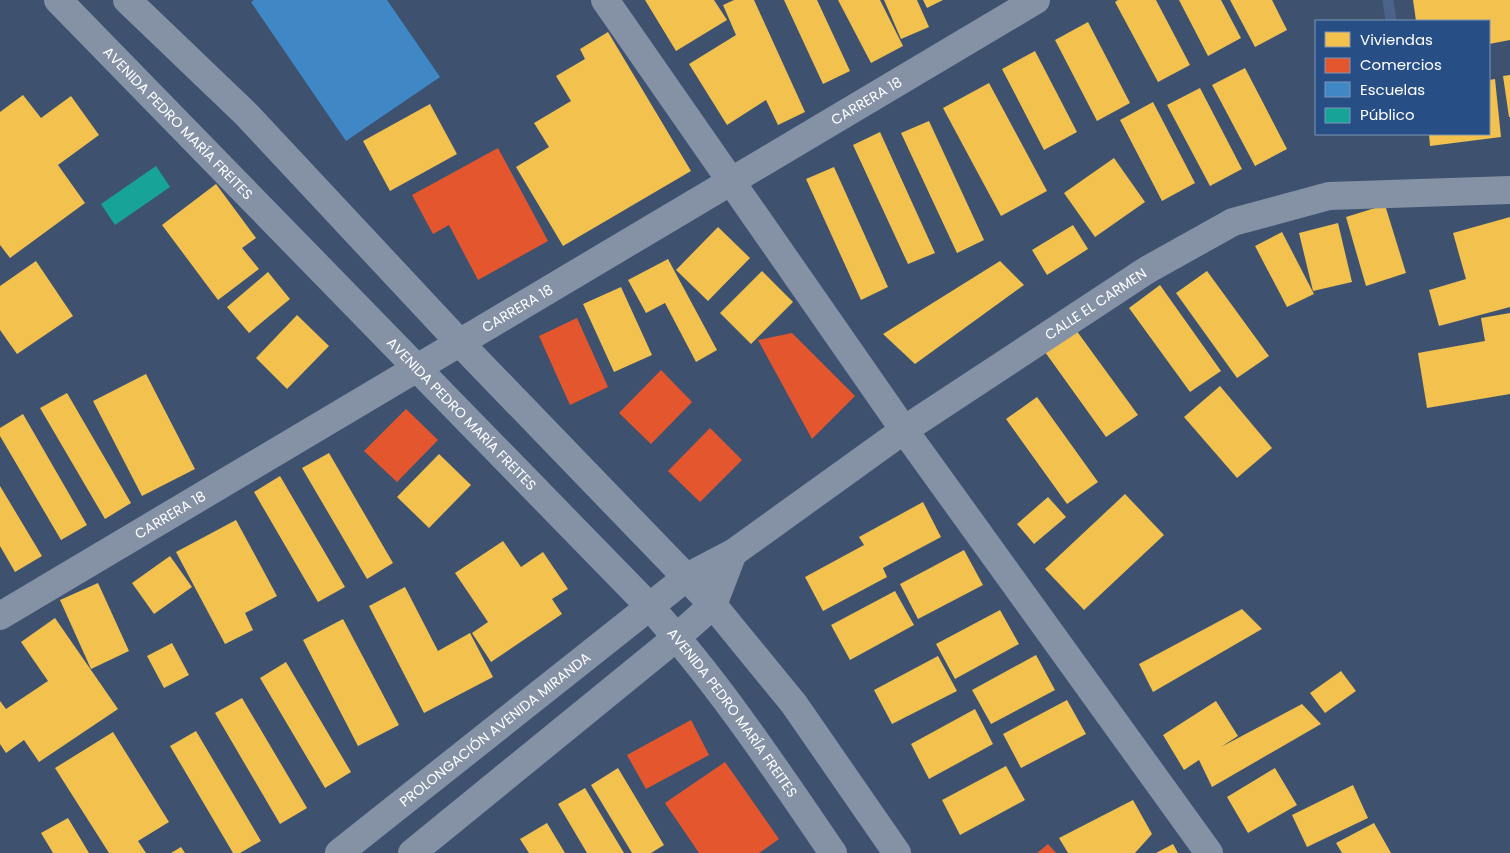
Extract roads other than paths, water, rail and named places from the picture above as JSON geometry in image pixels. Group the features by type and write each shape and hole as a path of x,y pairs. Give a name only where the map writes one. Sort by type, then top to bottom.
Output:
{"street":[{"name":"AVENIDA PEDRO MARÍA FREITES","path":"58,0 418,368 677,637 751,734 833,853"},
{"path":"127,0 247,115 460,343 687,577 794,704 896,853"},
{"path":"605,0 904,430 1209,853"},
{"name":"CARRERA 18","path":"0,616 1036,0"},
{"name":"CALLE EL CARMEN","path":"687,577 733,553 904,430 1147,270 1233,222 1329,196 1510,190"},
{"path":"412,853 677,637 712,605 733,553"},
{"name":"PROLONGACIÓN AVENIDA MIRANDA","path":"339,853 648,606 687,577"}],"waterway":[{"path":"1388,0 1391,20"}]}
